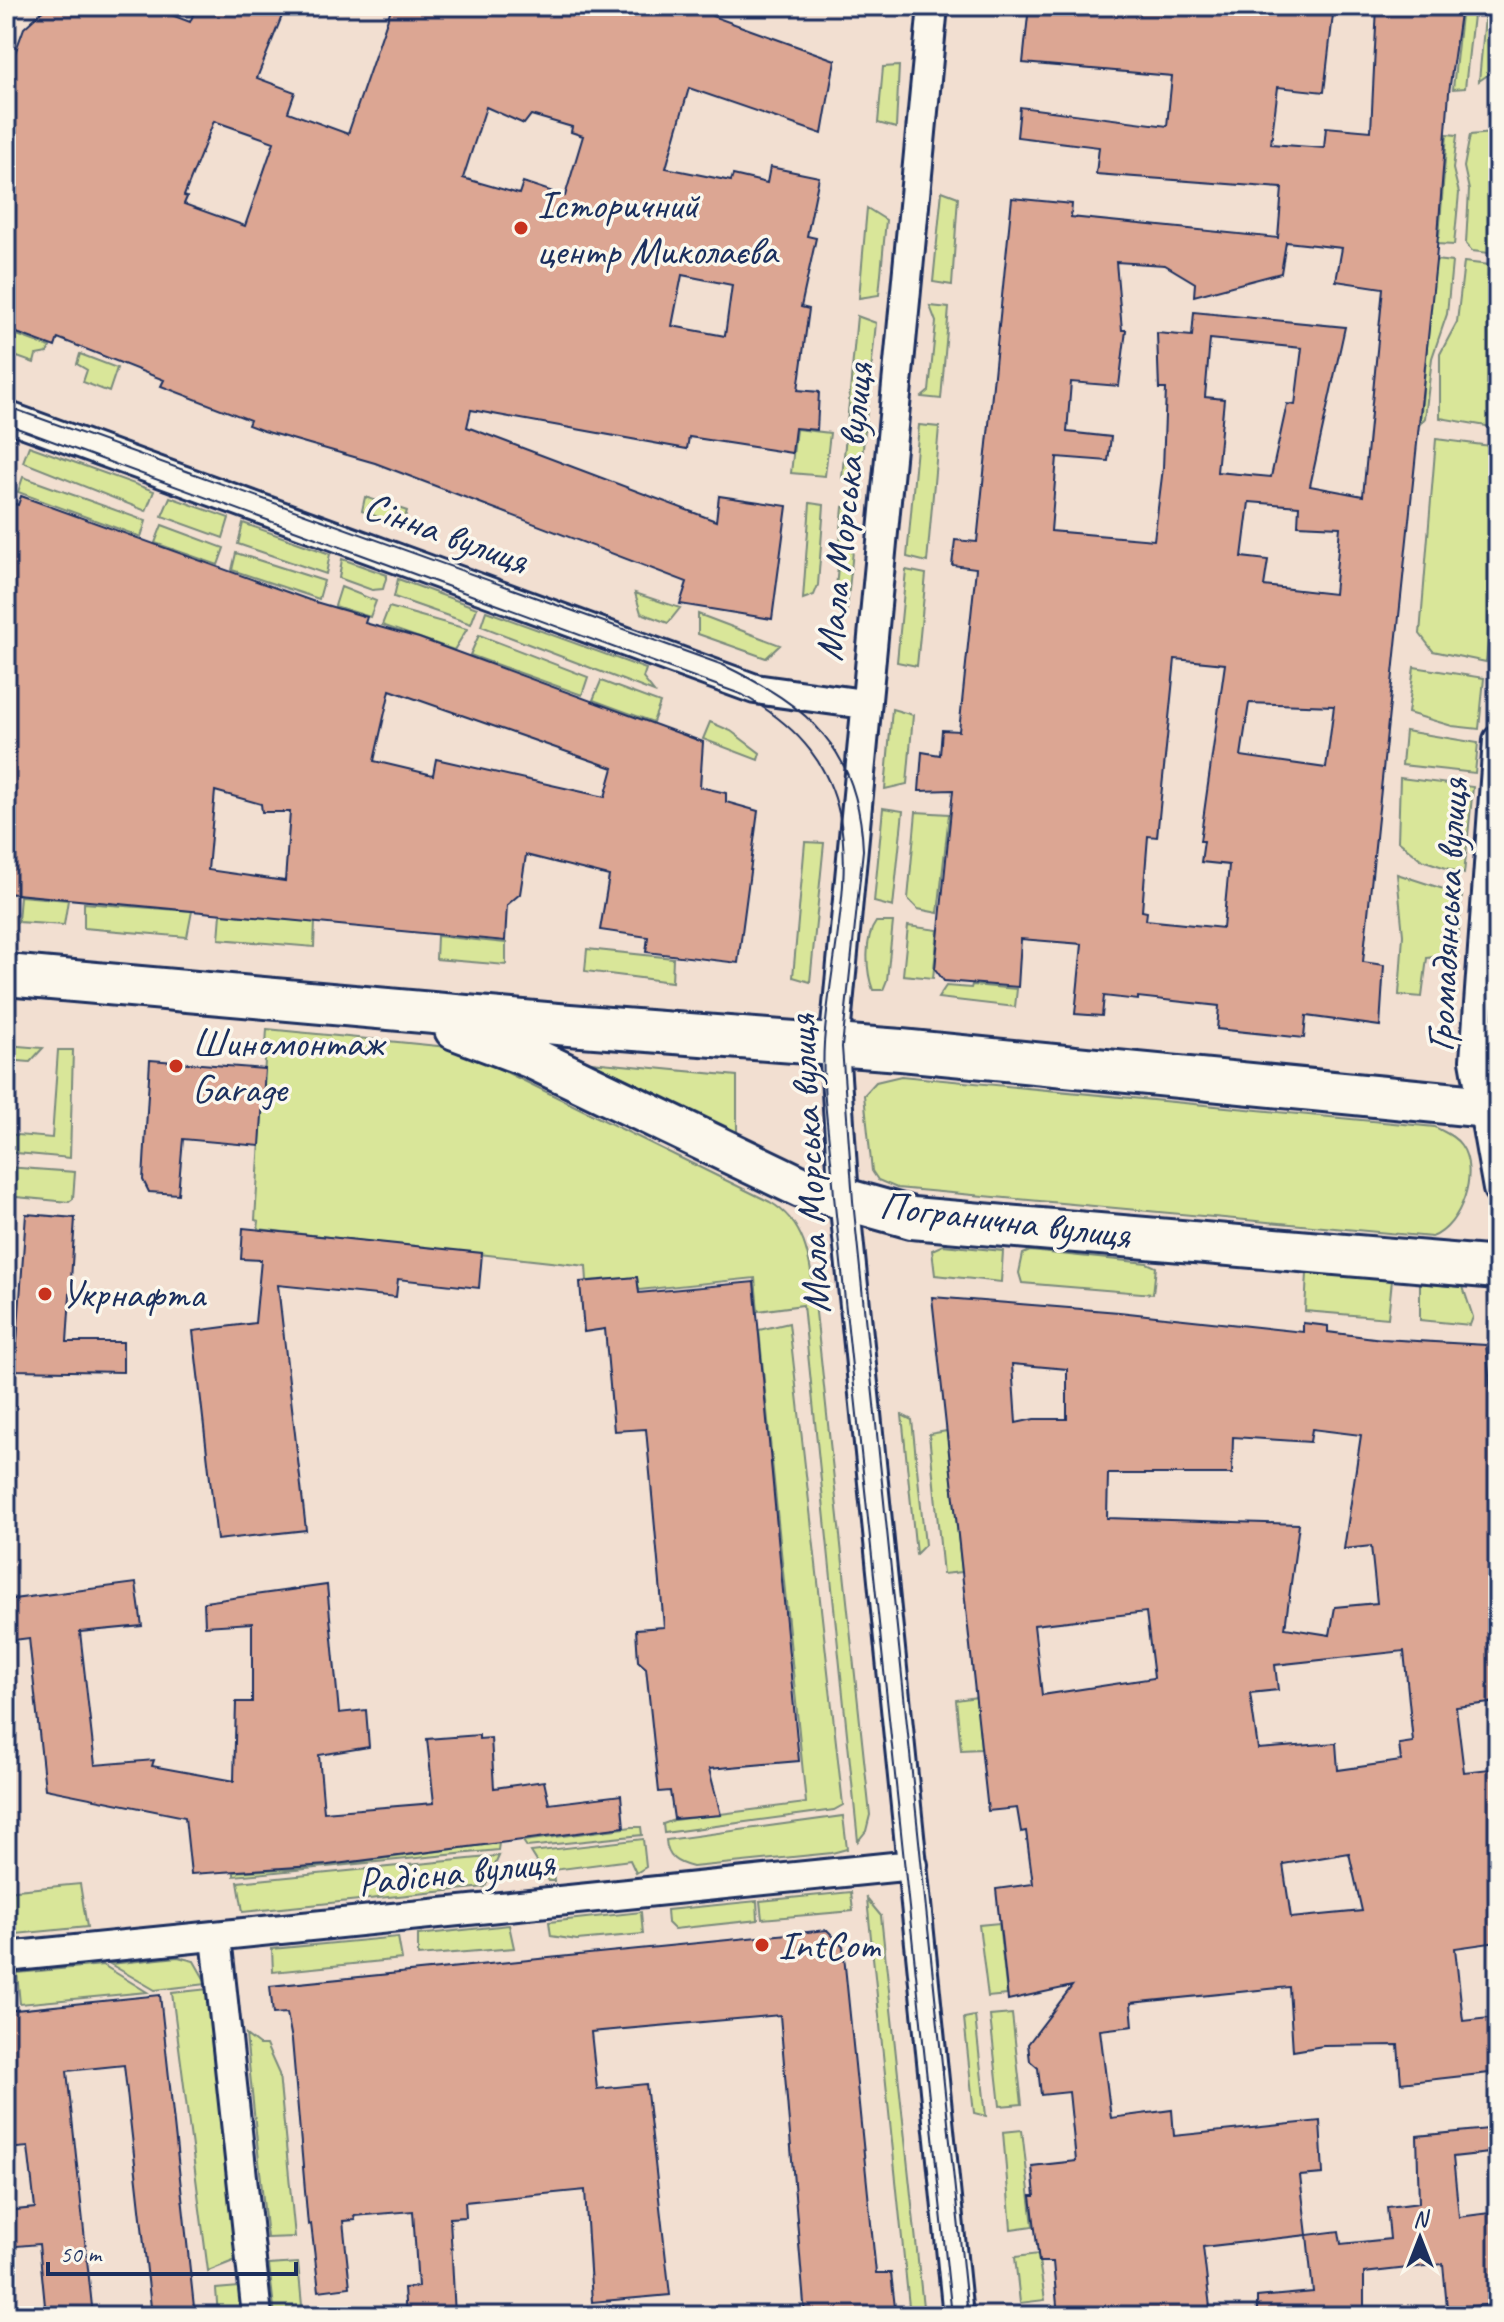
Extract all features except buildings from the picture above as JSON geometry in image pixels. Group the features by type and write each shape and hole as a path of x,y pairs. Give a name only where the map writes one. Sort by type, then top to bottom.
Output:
{"main road":[{"name":"Погранична вулиця","path":"6,975 406,1012 916,1052 1491,1107"},
{"name":"Погранична вулиця","path":"406,1012 530,1057 801,1187 912,1218 1498,1268"}],"street":[{"name":"Мала Морська вулиця","path":"933,6 899,388 864,704 834,1047 844,1198 958,2316"},
{"name":"Сінна вулиця","path":"6,416 755,689 864,704"},
{"name":"Громадянська вулиця","path":"1498,740 1475,1060 1491,1107 1498,1189"},
{"name":"Радісна вулиця","path":"6,1957 913,1865"},
{"path":"216,1937 257,2316"}],"green space":[{"path":"1462,6 1474,6 1465,88 1453,89"},
{"path":"1486,6 1498,6 1498,68 1479,81"},
{"path":"899,66 896,128 878,123 883,67"},
{"path":"1498,89 1498,254 1472,251 1466,244 1469,190 1464,167 1470,135 1492,133"},
{"path":"1447,134 1457,135 1453,169 1459,193 1454,245 1436,244 1435,238 1439,237"},
{"path":"942,191 958,197 952,285 933,282"},
{"path":"867,208 886,220 879,295 859,298"},
{"path":"1435,260 1452,262 1447,314 1432,358 1425,418 1420,424"},
{"path":"1464,262 1498,266 1498,428 1440,418 1440,354 1457,322"},
{"path":"930,306 949,308 941,399 922,397 929,391 936,322"},
{"path":"857,316 876,323 859,487 842,478"},
{"path":"6,331 50,347 47,353 36,355 34,363 6,353"},
{"path":"80,354 117,368 109,392 83,382 87,370 77,364"},
{"path":"919,425 939,427 927,562 907,557"},
{"path":"796,429 830,433 825,476 791,473"},
{"path":"1436,439 1498,447 1498,542 1486,662 1433,651 1420,634"},
{"path":"29,446 154,491 146,511 23,462"},
{"path":"23,477 146,521 141,537 18,492"},
{"path":"170,497 229,518 223,538 162,516"},
{"path":"365,497 407,511 402,526 362,511"},
{"path":"810,503 824,505 818,585 814,595 803,599"},
{"path":"843,507 857,512 847,609 835,601"},
{"path":"243,523 330,554 326,574 238,544"},
{"path":"162,525 224,548 218,565 155,543"},
{"path":"236,553 324,581 319,599 232,570"},
{"path":"342,559 387,575 383,589 372,590 339,578"},
{"path":"906,570 926,574 917,666 897,662"},
{"path":"398,579 477,608 471,624 394,597"},
{"path":"341,587 376,601 370,617 335,606"},
{"path":"635,593 680,608 668,623 641,613"},
{"path":"389,607 467,629 454,650 382,625"},
{"path":"486,611 646,669 643,678 654,692 481,626"},
{"path":"698,614 780,645 766,658 698,634"},
{"path":"479,635 588,677 582,695 470,655"},
{"path":"1414,667 1484,678 1479,729 1452,726 1408,713"},
{"path":"601,681 660,703 653,722 593,700"},
{"path":"892,709 913,715 907,784 885,789"},
{"path":"710,722 731,731 760,753 758,760 703,739"},
{"path":"1405,731 1478,743 1475,773 1402,765"},
{"path":"1400,778 1473,787 1464,874 1422,860 1398,841"},
{"path":"883,808 903,811 893,907 874,902"},
{"path":"916,812 949,814 938,913 918,909 908,899"},
{"path":"805,842 824,843 810,982 793,977"},
{"path":"1397,874 1462,895 1457,954 1427,958 1422,997 1399,995 1403,935"},
{"path":"20,896 68,900 64,925 18,922"},
{"path":"84,903 192,911 187,937 84,928"},
{"path":"221,914 315,922 314,947 219,939"},
{"path":"876,922 893,922 887,980 883,990 873,990 868,965 869,937"},
{"path":"908,926 938,930 933,978 903,975"},
{"path":"437,936 506,943 506,965 436,959"},
{"path":"587,949 673,958 672,982 585,971"},
{"path":"972,985 1017,989 1015,1007 938,998 946,986 971,988"},
{"path":"267,1029 448,1047 467,1053 770,1202 792,1221 805,1246 813,1288 870,1815 866,1831 858,1841 803,1305 758,1311 755,1278 639,1290 637,1277 587,1281 586,1266 258,1229 259,1221 255,1220"},
{"path":"6,1045 43,1048 30,1062 6,1060"},
{"path":"58,1050 73,1050 70,1158 6,1152 6,1134 52,1138"},
{"path":"591,1062 737,1076 737,1133"},
{"path":"901,1076 1435,1127 1461,1145 1469,1169 1468,1183 1459,1210 1451,1222 1432,1237 897,1188 878,1180 872,1171 864,1095 876,1082"},
{"path":"6,1167 75,1172 73,1199 69,1202 6,1196"},
{"path":"943,1245 1003,1251 1001,1282 935,1275 932,1250"},
{"path":"1030,1251 1147,1263 1156,1267 1153,1294 1022,1283 1019,1273 1023,1254"},
{"path":"1307,1273 1392,1280 1388,1318 1305,1311"},
{"path":"1420,1283 1463,1287 1473,1317 1470,1325 1420,1320"},
{"path":"789,1323 843,1805 834,1810 664,1833 663,1824 674,1820 806,1803 759,1330"},
{"path":"902,1415 912,1420 925,1545 916,1554"},
{"path":"947,1431 962,1572 943,1574 929,1434"},
{"path":"977,1697 981,1749 961,1750 956,1700"},
{"path":"843,1816 847,1849 832,1853 693,1867 674,1859 668,1851 666,1840"},
{"path":"641,1827 642,1835 527,1847 523,1841"},
{"path":"643,1839 646,1867 636,1873 630,1860 553,1870 554,1881 549,1881 531,1852"},
{"path":"499,1843 498,1850 234,1876 234,1872 328,1866"},
{"path":"499,1856 485,1887 243,1912 238,1882"},
{"path":"80,1884 87,1927 6,1935 6,1891"},
{"path":"851,1892 853,1911 762,1919 760,1901"},
{"path":"867,1899 881,1916 924,2316 910,2316"},
{"path":"757,1901 758,1920 674,1929 668,1923 667,1910"},
{"path":"641,1912 643,1934 577,1940 551,1936 549,1922"},
{"path":"999,1923 1007,1995 988,1997 979,1925"},
{"path":"509,1925 514,1948 418,1956 418,1935"},
{"path":"398,1937 402,1959 273,1972 272,1949"},
{"path":"178,1957 194,1961 207,1984 155,1990 110,1964"},
{"path":"103,1965 147,1992 20,2004 17,1973"},
{"path":"208,1989 236,2260 208,2271 172,1993"},
{"path":"1012,2014 1022,2104 1000,2106 990,2016"},
{"path":"975,2016 986,2116 974,2113 964,2018"},
{"path":"246,2035 259,2045 266,2045 279,2074 295,2237 267,2238"},
{"path":"1022,2130 1033,2226 1011,2229 1003,2132"},
{"path":"1038,2254 1045,2300 1020,2303 1015,2257"},
{"path":"298,2263 303,2316 275,2316 269,2265"},
{"path":"239,2287 242,2316 218,2316 216,2289"}],"tram line":[{"path":"6,406 723,665 781,697 804,715 824,735 840,758 852,784 863,850 842,1047 853,1201 968,2316"},
{"path":"6,424 743,695 790,728 820,765 837,806 844,849 842,894 824,1043 825,1100 952,2316"}],"place":[{"name":"Історичний центр Миколаєва","path":"521,228"},
{"name":"Шиномонтаж Garage","path":"176,1066"},
{"name":"Укрнафта","path":"45,1294"},
{"name":"IntCom","path":"762,1945"}]}
